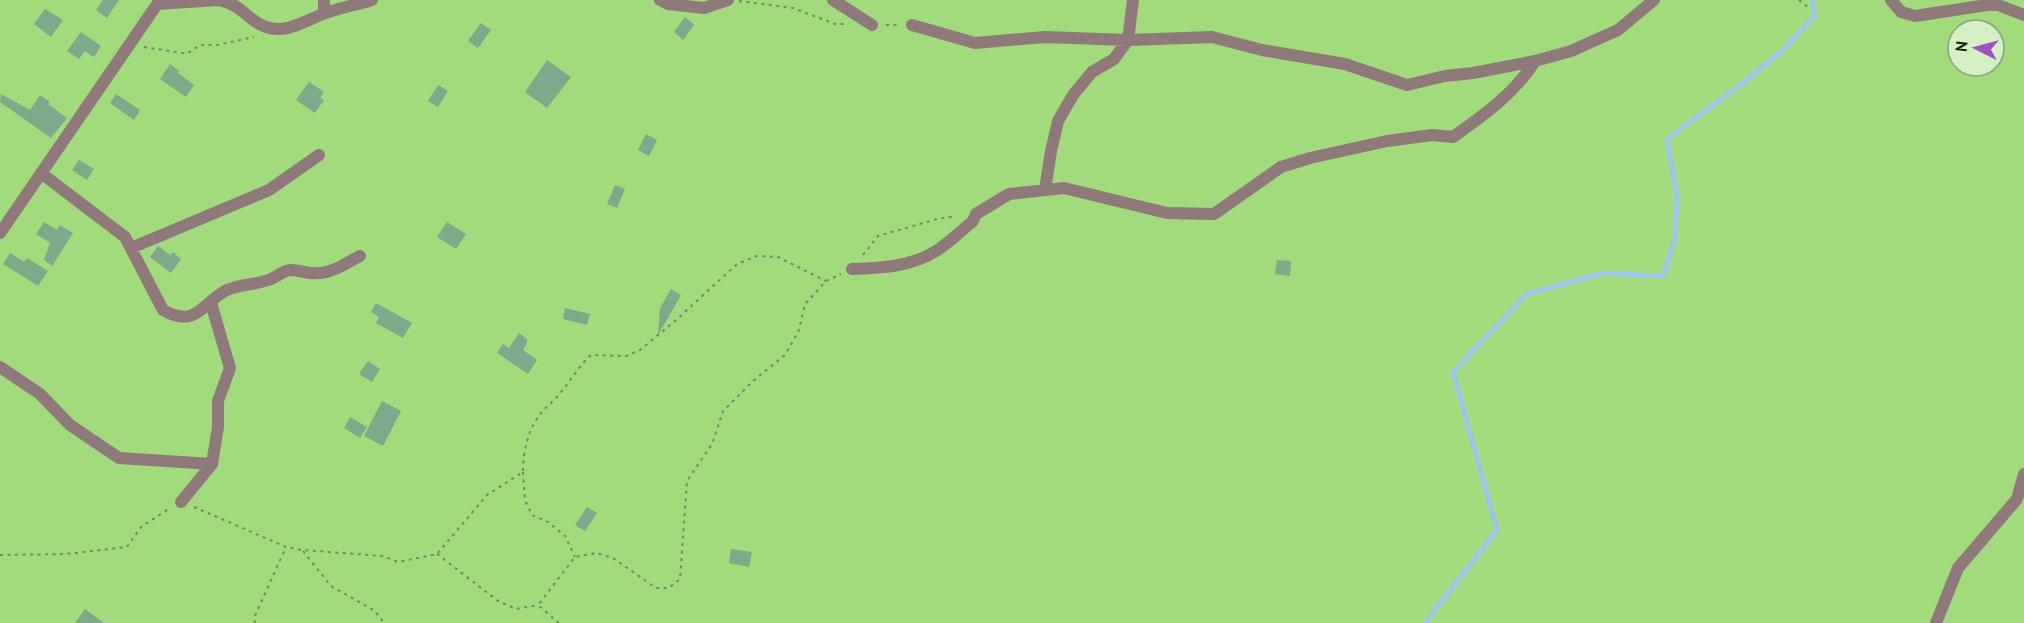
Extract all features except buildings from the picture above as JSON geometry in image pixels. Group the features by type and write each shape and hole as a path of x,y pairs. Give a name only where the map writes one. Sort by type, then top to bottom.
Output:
{"street":[{"path":"0,233 159,2 219,0 238,6 262,25 276,29 292,27 324,14 372,0"},
{"path":"324,0 324,14"},
{"path":"660,0 668,4 704,8 729,0"},
{"path":"833,0 872,25"},
{"path":"1045,190 1058,121 1073,95 1092,72 1114,59 1128,40 1133,0"},
{"path":"912,25 975,43 1045,37 1128,40 1212,38 1262,50 1345,64 1407,85 1445,76 1535,61 1571,51 1618,30 1654,0"},
{"path":"1891,0 1901,12 1915,16 1987,4 1998,5 2024,15"},
{"path":"852,269 877,268 915,261 936,251 973,221 976,214 1009,194 1064,188 1167,213 1214,214 1281,167 1310,158 1387,141 1432,135 1453,137 1498,105 1535,61"},
{"path":"131,249 269,190 319,155"},
{"path":"41,173 125,237 163,309 173,315 185,318 194,315 227,290 269,280 282,272 289,270 313,275 329,272 360,256"},
{"path":"181,502 212,464 218,427 218,401 230,368 211,303"},
{"path":"0,367 40,394 70,424 118,458 212,464"},
{"path":"1936,623 1958,568 2017,499 2024,474"}],"path":[{"path":"729,0 793,8 835,24 844,24"},
{"path":"1799,0 1808,7"},
{"path":"872,25 912,25"},
{"path":"129,45 182,53 200,45 217,45 255,37"},
{"path":"437,554 498,601 516,609 538,605 575,557 596,553 613,558 656,588 669,588 680,579 687,481 712,444 723,411 753,381 785,355 799,330 805,304 826,281 852,269 878,236 937,219 976,214"},
{"path":"575,557 565,536 548,522 532,515 525,500 523,459 529,434 539,415 559,395 582,363 591,355 626,356 640,350 737,264 757,256 778,257 826,281"},
{"path":"0,555 66,554 127,547 141,527 181,502 286,547 383,556 398,562 437,554 487,495 523,472"},
{"path":"255,623 254,618 286,547"},
{"path":"302,550 331,586 375,610 384,623"},
{"path":"538,605 558,623"}],"green space":[{"path":"0,0 2024,0 2024,623 0,623"}],"waterway":[{"path":"1425,623 1497,530 1453,372 1527,294 1603,273 1663,276 1675,238 1677,196 1667,139 1743,83 1783,50 1815,15 1812,0"}]}
